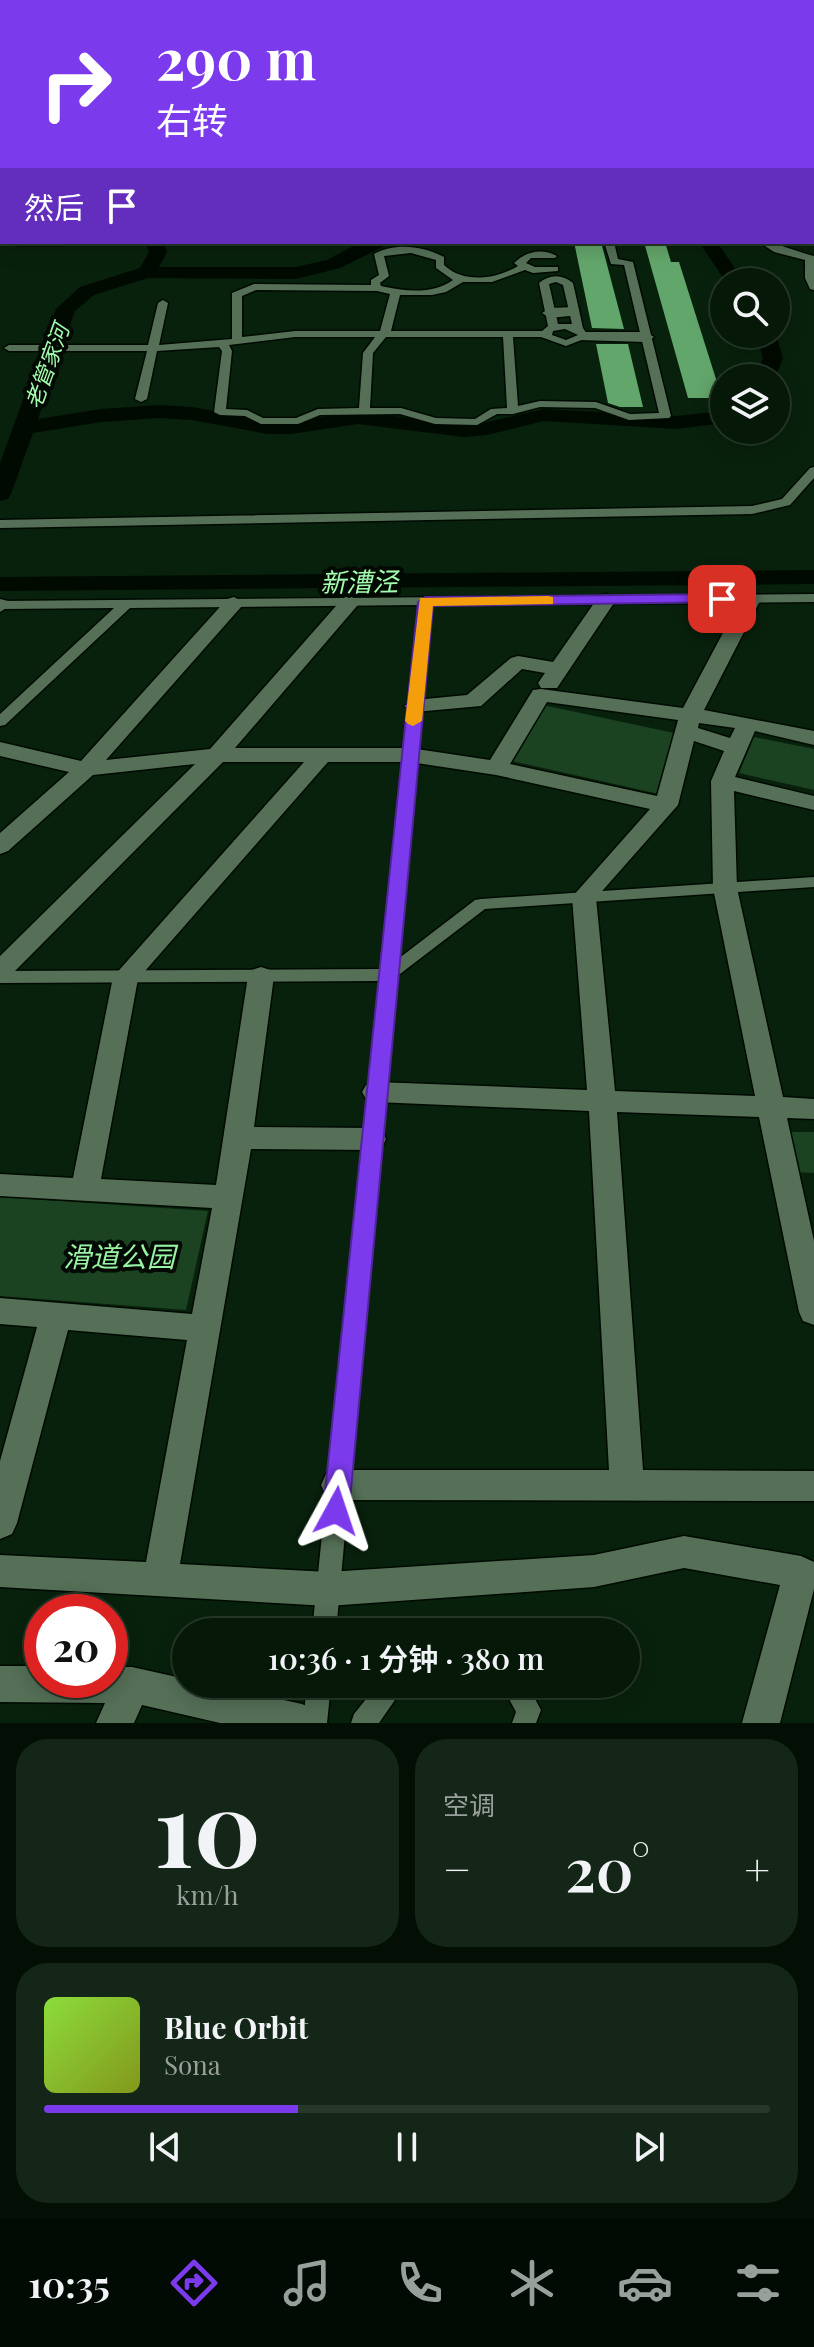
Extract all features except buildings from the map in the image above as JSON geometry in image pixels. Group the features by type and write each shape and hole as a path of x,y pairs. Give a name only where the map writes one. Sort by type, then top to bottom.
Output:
{"street":[{"path":"492,0 529,0"},
{"path":"549,325 579,326 646,337"},
{"path":"627,1486 602,1101 584,897 666,805 688,724 751,599"},
{"path":"496,768 606,600"},
{"path":"0,974 217,755 350,602"},
{"path":"0,846 86,769 234,603"},
{"path":"415,706 473,701 518,662 559,669"},
{"path":"541,695 688,724 748,723 814,738"},
{"path":"748,723 722,781 725,888 814,1312"},
{"path":"688,724 737,748"},
{"path":"0,749 86,769 217,755 410,755 496,768 666,805"},
{"path":"85,1189 126,977 322,755"},
{"path":"722,781 814,803"},
{"path":"160,1580 239,1138 261,976"},
{"path":"376,1092 814,1109"},
{"path":"239,1138 372,1139"},
{"path":"0,1185 228,1197"},
{"path":"0,1311 205,1328"},
{"path":"0,1523 56,1316"},
{"path":"338,1485 814,1486"},
{"path":"0,1571 328,1589 594,1571 684,1552 801,1572 761,1723"},
{"path":"0,1684 132,1685 302,1723"},
{"path":"115,1723 132,1685"}],"lane":[{"path":"539,244 552,256 555,274"},
{"path":"221,342 227,351 220,412 247,413 261,421 298,421 318,412 401,411 435,421 477,422 495,411 513,411 540,404 596,405 629,417 665,416 628,262 614,262 610,244"},
{"path":"767,244 777,250 812,259 810,278 814,287"},
{"path":"377,288 375,282 384,276 379,254 395,249 432,253 441,259 439,266 445,274 460,279 505,277 523,267"},
{"path":"552,256 540,254 522,258 519,263 523,267 555,274 568,283 579,326 578,341 560,343 549,340 544,283 555,274"},
{"path":"237,339 235,323 240,303 236,295 242,290 254,287 377,288 396,292 449,290 460,279"},
{"path":"364,411 368,353 385,332 396,292"},
{"path":"141,399 163,303"},
{"path":"9,348 182,348 237,339 385,332 508,335 549,325"},
{"path":"508,335 513,411"},
{"path":"0,524 752,510 786,502 814,471"},
{"path":"0,605 814,598"},
{"path":"325,1618 425,602"},
{"path":"0,722 126,604"},
{"path":"0,974 126,977 388,975 481,904 814,882"},
{"path":"315,1723 318,1698"},
{"path":"363,1723 383,1698"},
{"path":"522,1698 529,1710 524,1723"}],"green space":[{"path":"543,705 693,737 668,796 512,761"},
{"path":"754,737 814,749 814,790 739,773"},
{"path":"782,1132 814,1132 814,1173 792,1172"},
{"name":"滑道公园","path":"0,1197 208,1211 186,1310 0,1296"}],"waterway":[{"name":"老管家河","path":"147,272 158,252 155,244"},
{"path":"147,272 296,273 333,264 376,244"},
{"path":"709,244 726,268"},
{"name":"老管家河","path":"24,428 66,309 87,291 147,272"},
{"path":"770,348 773,358 771,364"},
{"path":"24,428 101,415 159,411 291,428 358,418 464,430 487,429 544,415 590,415 676,423 710,419"},
{"name":"老管家河","path":"0,494 24,428"},
{"name":"新漕泾","path":"0,584 814,577"}],"slow traffic":[{"path":"413,721 425,602 548,601"}],"route":[{"path":"336,1511 425,602 722,599"}]}
